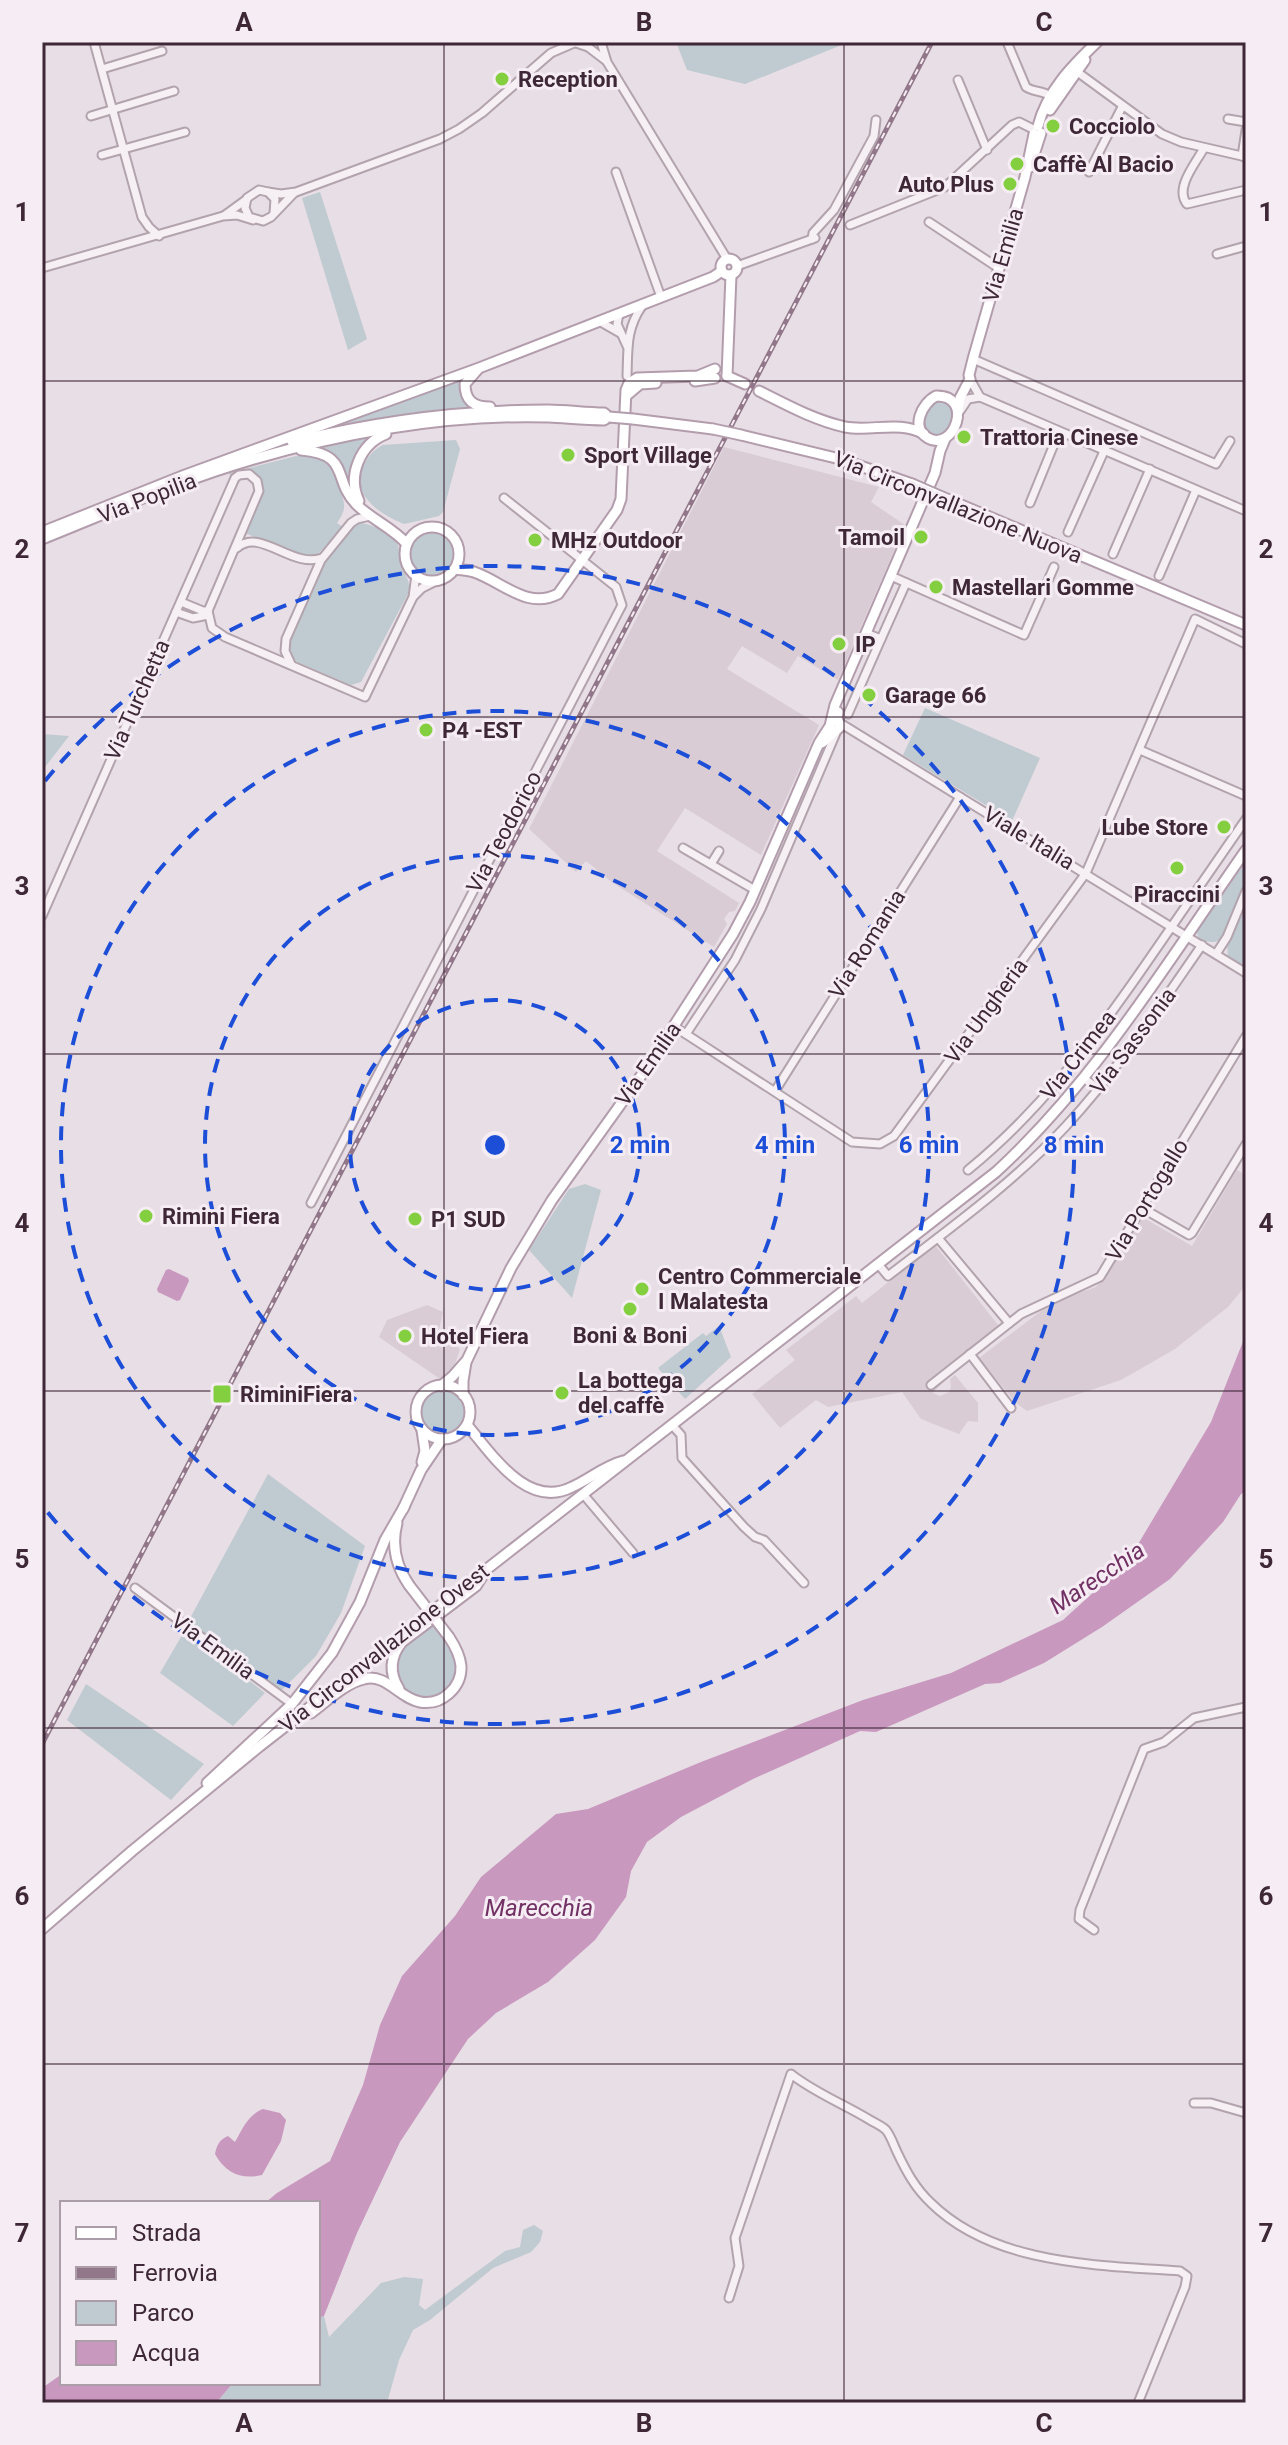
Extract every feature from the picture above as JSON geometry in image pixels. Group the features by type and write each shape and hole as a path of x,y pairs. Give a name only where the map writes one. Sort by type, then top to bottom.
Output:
{"main road":[{"path":"1038,130 1095,44"},
{"path":"1038,130 1051,96 1071,67 1095,44"},
{"name":"Via Emilia","path":"958,414 960,398 970,377 1025,177 1035,155 1038,130"},
{"path":"727,259 721,264 730,271"},
{"path":"251,456 730,271"},
{"path":"721,372 727,348 730,271"},
{"path":"479,368 465,384 466,396 477,406 550,410"},
{"path":"455,569 473,572 524,597 538,600 558,594 617,510 621,499 625,398 629,383 637,378 721,372 745,384"},
{"path":"896,427 916,418 931,398 947,397 960,389 970,377"},
{"path":"759,391 820,420 840,426 857,429 911,427 940,440 953,431 958,414 953,401 947,397"},
{"name":"Via Circonvallazione Nuova","path":"251,456 325,434 441,415 550,410 604,413 609,417 713,429 840,459 912,484 1204,608 1244,628"},
{"path":"921,413 919,424 935,453 937,465"},
{"name":"Via Circonvallazione Nuova","path":"251,456 396,428 439,423 548,417 604,420 609,417"},
{"path":"362,508 354,482 363,452 381,436 439,423"},
{"name":"Via Emilia","path":"463,1395 467,1360 511,1268 552,1200 675,1027 745,913 818,747 836,725 837,701 937,465 945,439"},
{"path":"289,450 318,453 334,461 351,497 370,516 410,539"},
{"name":"Via Popilia","path":"42,532 185,475 251,456"},
{"name":"Via Popilia","path":"42,539 251,456"},
{"path":"460,556 455,569 436,581 416,575 406,561 410,539 428,527 444,529 456,540 460,556 473,572"},
{"name":"Via Circonvallazione Ovest","path":"187,1806 488,1567 964,1198 1030,1140 1085,1079 1246,850"},
{"name":"Via Emilia","path":"441,1386 467,1360"},
{"path":"421,1470 425,1451 416,1411 420,1398 432,1388 441,1386 457,1389 463,1395 470,1409 467,1425 455,1436 434,1438 422,1429"},
{"path":"467,1425 521,1483 543,1493 570,1489 611,1464 626,1461"},
{"path":"260,1746 284,1733 351,1684 364,1679 376,1678 418,1702 428,1703 448,1695 456,1685 461,1675 461,1662 456,1649 402,1575 394,1551 395,1532 404,1507 421,1470 442,1439"},
{"path":"42,1929 187,1806 214,1774 292,1704 313,1680 347,1629 389,1532 404,1507"},
{"path":"404,1695 394,1681 391,1670 396,1649 476,1586 488,1567"}],"street":[{"path":"94,42 142,217 159,236"},
{"path":"223,216 259,190 281,194 296,192 449,134 482,113 551,53 558,42"},
{"path":"551,53 576,43 593,42"},
{"path":"601,42 607,62 727,259"},
{"path":"1007,42 1026,87 1034,91 1042,90 1051,96"},
{"path":"576,43 595,51 607,62"},
{"path":"102,69 162,51"},
{"path":"1076,71 1162,134 1204,148 1244,156 1246,130"},
{"path":"958,80 987,150"},
{"path":"91,116 174,91"},
{"path":"1089,172 1122,107"},
{"path":"1228,119 1246,122"},
{"path":"730,271 815,238 813,233 834,210 874,136 876,120"},
{"path":"850,225 945,187 1012,125 1019,122 1038,130"},
{"path":"102,155 185,132"},
{"path":"1204,148 1182,188 1182,199 1187,204 1246,190"},
{"path":"616,172 661,297"},
{"path":"268,192 275,199 274,213"},
{"path":"42,268 223,216 237,215 263,221 296,192"},
{"path":"247,198 245,208 253,220"},
{"path":"134,242 141,229 142,217"},
{"path":"929,222 1000,269"},
{"path":"1217,254 1246,246"},
{"path":"627,376 630,329 644,304"},
{"path":"619,314 630,329"},
{"path":"619,314 617,324 628,348"},
{"path":"599,321 620,333"},
{"path":"973,359 1216,464 1230,441"},
{"path":"970,377 980,397 1246,511"},
{"path":"958,414 964,402 980,397"},
{"path":"1030,503 1059,432"},
{"path":"1068,532 1105,449"},
{"path":"1113,554 1150,469"},
{"name":"Via Turchetta","path":"42,916 231,483 245,474 254,477 259,491 233,553"},
{"path":"1159,576 1196,490"},
{"name":"Via Teodorico","path":"311,1203 622,605 616,587 504,498"},
{"path":"292,665 285,651 286,639 313,577 324,556 351,523 370,516"},
{"path":"324,556 311,561 301,560 249,541 239,545 208,613 209,623 216,632 365,697 413,597 416,575"},
{"path":"891,576 1024,635 1054,567"},
{"path":"413,597 436,581"},
{"path":"848,714 906,583"},
{"path":"181,602 208,613"},
{"path":"176,612 193,618 208,613"},
{"name":"Via Ungheria","path":"775,1091 852,1142 880,1144 894,1136 1086,873 1195,619 1246,644"},
{"path":"866,633 881,639"},
{"path":"844,684 859,690"},
{"path":"686,1034 727,972 756,919 820,771 836,725"},
{"name":"Viale Italia","path":"836,725 1086,873 1246,973"},
{"path":"1140,750 1246,796"},
{"path":"809,766 820,771"},
{"name":"Via Romania","path":"775,1091 960,797"},
{"name":"Via Crimea","path":"968,1170 999,1145 1067,1072 1173,927 1246,819"},
{"path":"683,848 755,890"},
{"path":"711,864 719,851"},
{"path":"1216,954 1227,937 1246,891"},
{"path":"745,913 756,919"},
{"name":"Via Sassonia","path":"878,1264 888,1276 1021,1171 1066,1127 1098,1089 1202,945"},
{"path":"675,1027 775,1091"},
{"name":"Via Portogallo","path":"931,1385 1021,1314 1100,1277 1246,1036"},
{"path":"1085,1079 1098,1089"},
{"path":"1142,1208 1189,1235 1246,1144"},
{"path":"324,1151 335,1156"},
{"path":"964,1198 973,1210"},
{"path":"938,1238 1009,1323"},
{"path":"970,1354 1011,1408"},
{"path":"672,1425 681,1435 682,1458 744,1527 764,1540 804,1583"},
{"path":"583,1494 633,1553"},
{"name":"Via Emilia","path":"135,1588 292,1704"},
{"path":"1094,1930 1079,1919 1080,1910 1144,1749 1164,1742 1194,1718 1246,1707"},
{"path":"729,2298 739,2266 735,2238 791,2074 886,2130 914,2185 933,2205 989,2241 1091,2265 1180,2271 1187,2276 1138,2403"},
{"path":"1194,2103 1211,2103 1246,2113"}],"shaded area":[{"path":"724,447 879,487 871,502 905,525 838,680 798,656 787,673 742,646 727,669 819,725 761,855 685,808 657,851 739,903 735,911 729,912 724,919 727,924 714,947 613,883 586,861 576,872 529,829"},
{"path":"1237,1170 1246,1175 1246,1285 1228,1307 1175,1349 1121,1380 1027,1411 1016,1403 979,1358 1041,1311 1067,1297 1096,1287 1142,1217 1192,1246"},
{"path":"935,1245 998,1325 933,1393 940,1396 949,1392 950,1379 955,1375 978,1403 978,1422 968,1421 959,1434 921,1419 902,1392 828,1407 816,1400 780,1428 752,1394 795,1360 786,1350 856,1296 862,1303"},
{"path":"427,1305 443,1312 438,1334 460,1349 453,1370 440,1379 379,1337 387,1320"}],"green space":[{"path":"676,42 849,42 745,84 687,70"},
{"path":"320,192 367,339 348,350 302,198"},
{"path":"464,375 460,394 472,409 330,428"},
{"path":"937,400 950,403 952,422 943,434 930,435 923,423 927,409"},
{"path":"372,436 355,458 349,486 339,463 321,447"},
{"path":"456,440 460,449 443,512 439,516 404,524 379,511 363,492 360,484 362,469 370,455 383,445"},
{"path":"300,455 321,459 331,468 344,502 343,513 337,523 343,527 315,557 305,557 245,533 260,482 237,473 231,478 229,473"},
{"path":"360,523 382,530 396,541 409,589 361,682 351,685 297,662 289,645 325,562 346,534"},
{"path":"432,533 447,539 453,554 447,569 432,575 417,569 411,554 417,539"},
{"path":"925,708 1040,758 1012,821 903,755"},
{"path":"42,734 69,736 42,771"},
{"path":"1246,861 1246,882 1225,936 1213,942 1199,939 1198,930"},
{"path":"1246,899 1246,969 1228,959 1227,942"},
{"path":"585,1184 601,1190 572,1298 529,1250 569,1189"},
{"path":"719,1326 731,1357 685,1399 658,1368 703,1333 706,1336"},
{"path":"443,1390 459,1396 465,1412 459,1428 443,1434 427,1428 421,1412 427,1396"},
{"path":"268,1474 365,1546 341,1613 316,1656 282,1690 188,1622"},
{"path":"432,1624 451,1649 456,1665 454,1679 446,1689 435,1696 422,1698 410,1695 401,1686 396,1661 402,1647"},
{"path":"185,1630 265,1693 233,1726 160,1673"},
{"path":"86,1684 204,1764 171,1800 67,1720"},
{"path":"534,2225 543,2231 540,2242 531,2252 493,2268 430,2320 413,2330 399,2360 387,2403 216,2403 231,2385 320,2385 320,2317 324,2316 329,2337 381,2283 404,2277 423,2279 419,2305 425,2310 505,2251 520,2247 523,2230"}],"water":[{"path":"169,1269 189,1281 177,1301 157,1289"},
{"name":"Marecchia","path":"1246,1334 1246,1491 1223,1522 1170,1579 1044,1663 1000,1683 985,1684 876,1732 860,1731 753,1779 681,1817 647,1842 631,1871 626,1897 595,1940 548,1982 496,2013 468,2039 400,2142 357,2233 324,2316 320,2317 320,2201 267,2201 330,2161 363,2085 380,2025 402,1976 455,1916 481,1877 556,1814 588,1809 863,1700 951,1673 1063,1620 1128,1561 1211,1422"},
{"path":"263,2109 280,2113 286,2120 281,2141 262,2175 235,2174 215,2154 218,2145 228,2136 235,2142 250,2118"},
{"path":"60,2375 60,2385 231,2385 216,2403 42,2403 42,2388"}],"railway":[{"path":"42,1744 932,42"}],"place":[{"name":"Reception","path":"502,79"},
{"name":"Cocciolo","path":"1053,126"},
{"name":"Caffè Al Bacio","path":"1017,164"},
{"name":"Auto Plus","path":"1010,184"},
{"name":"Trattoria Cinese","path":"964,437"},
{"name":"Sport Village","path":"568,455"},
{"name":"Tamoil","path":"921,537"},
{"name":"MHz Outdoor","path":"535,540"},
{"name":"Mastellari Gomme","path":"936,587"},
{"name":"IP","path":"839,644"},
{"name":"Garage 66","path":"869,695"},
{"name":"P4 -EST","path":"426,730"},
{"name":"Lube Store","path":"1224,827"},
{"name":"Piraccini","path":"1177,868"},
{"name":"Rimini Fiera","path":"146,1216"},
{"name":"P1 SUD","path":"415,1219"},
{"name":"Centro Commerciale I Malatesta","path":"642,1289"},
{"name":"Boni & Boni","path":"630,1309"},
{"name":"Hotel Fiera","path":"405,1336"},
{"name":"La bottega del caffè","path":"562,1393"},
{"name":"RiminiFiera","path":"222,1394"}]}
